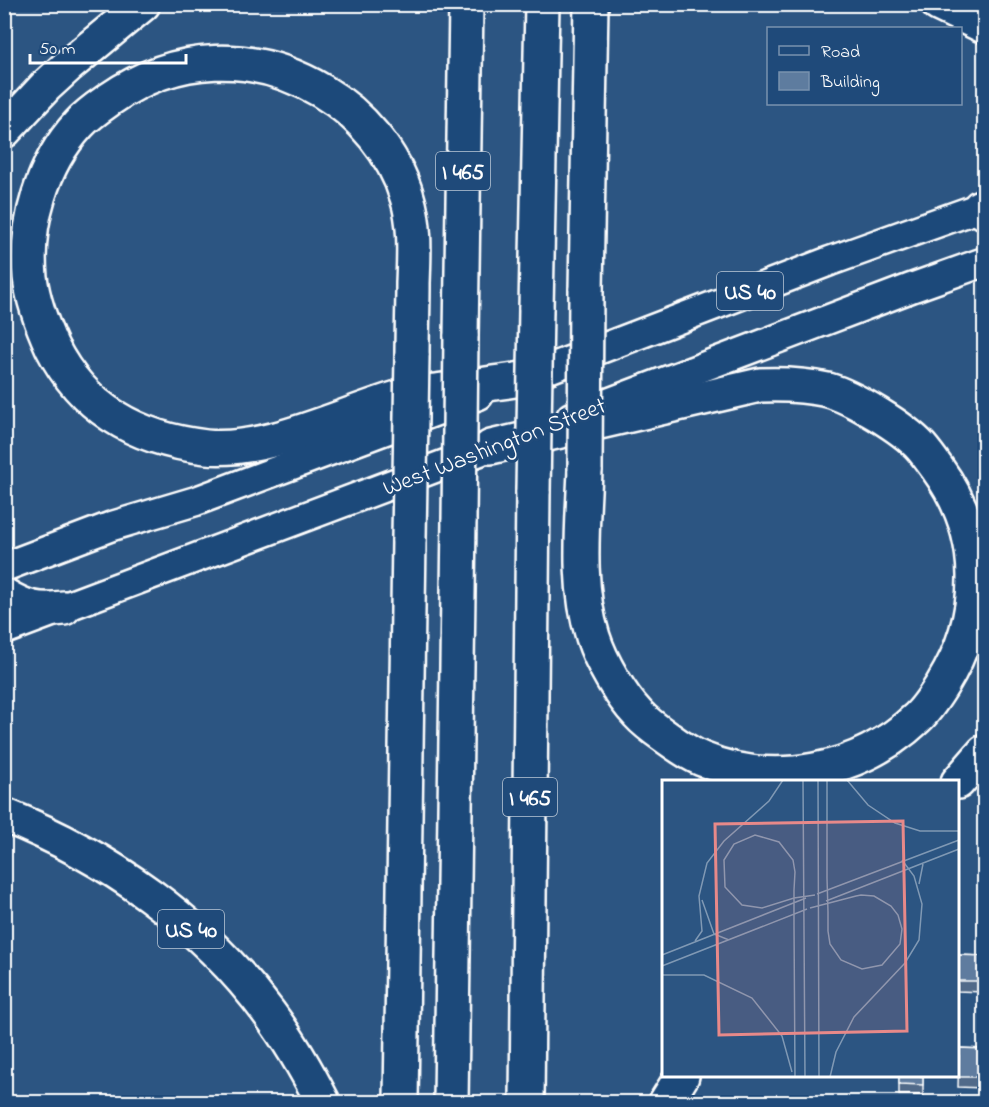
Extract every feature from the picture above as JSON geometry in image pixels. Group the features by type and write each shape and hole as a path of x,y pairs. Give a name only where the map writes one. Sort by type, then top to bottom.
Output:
{"highway":[{"path":"4,131 46,86 142,4"},
{"name":"I 465","path":"451,1102 466,4"},
{"name":"I 465","path":"527,1102 533,491 542,4"},
{"path":"491,447 760,385 785,384 831,391 872,411 899,428 921,446 950,488 965,520 972,545 974,570 973,599 968,628 961,649 936,694 918,717 896,735 866,754 813,771 789,774 761,774 731,768 701,758 651,726 636,712 619,690 593,639 587,616 583,569 585,470 586,290 591,4"},
{"path":"938,4 984,26"},
{"path":"401,1102 409,539 412,356 414,227 407,196 395,169 377,139 360,118 335,98 282,71 260,66 211,62 152,74 125,88 100,106 80,123 61,147 41,188 33,218 30,278 36,307 45,333 72,378 90,398 133,428 164,440 211,447 238,446 278,438 407,395 522,379"},
{"path":"4,595 18,603 42,610 64,608"},
{"path":"959,780 984,752"},
{"name":"US 40","path":"4,815 66,843 103,864 177,915 236,974 268,1011 289,1041 323,1102"},
{"path":"666,1102 681,1077"}],"main road":[{"name":"US 40","path":"4,567 112,526 196,501 830,261 983,208"},
{"name":"West Washington Street","path":"4,630 984,262"}],"building":[{"path":"959,955 984,956 984,981 959,981"},
{"path":"959,1048 984,1049 984,1077 959,1077"},
{"path":"899,1077 923,1077 923,1085 899,1084"}]}
